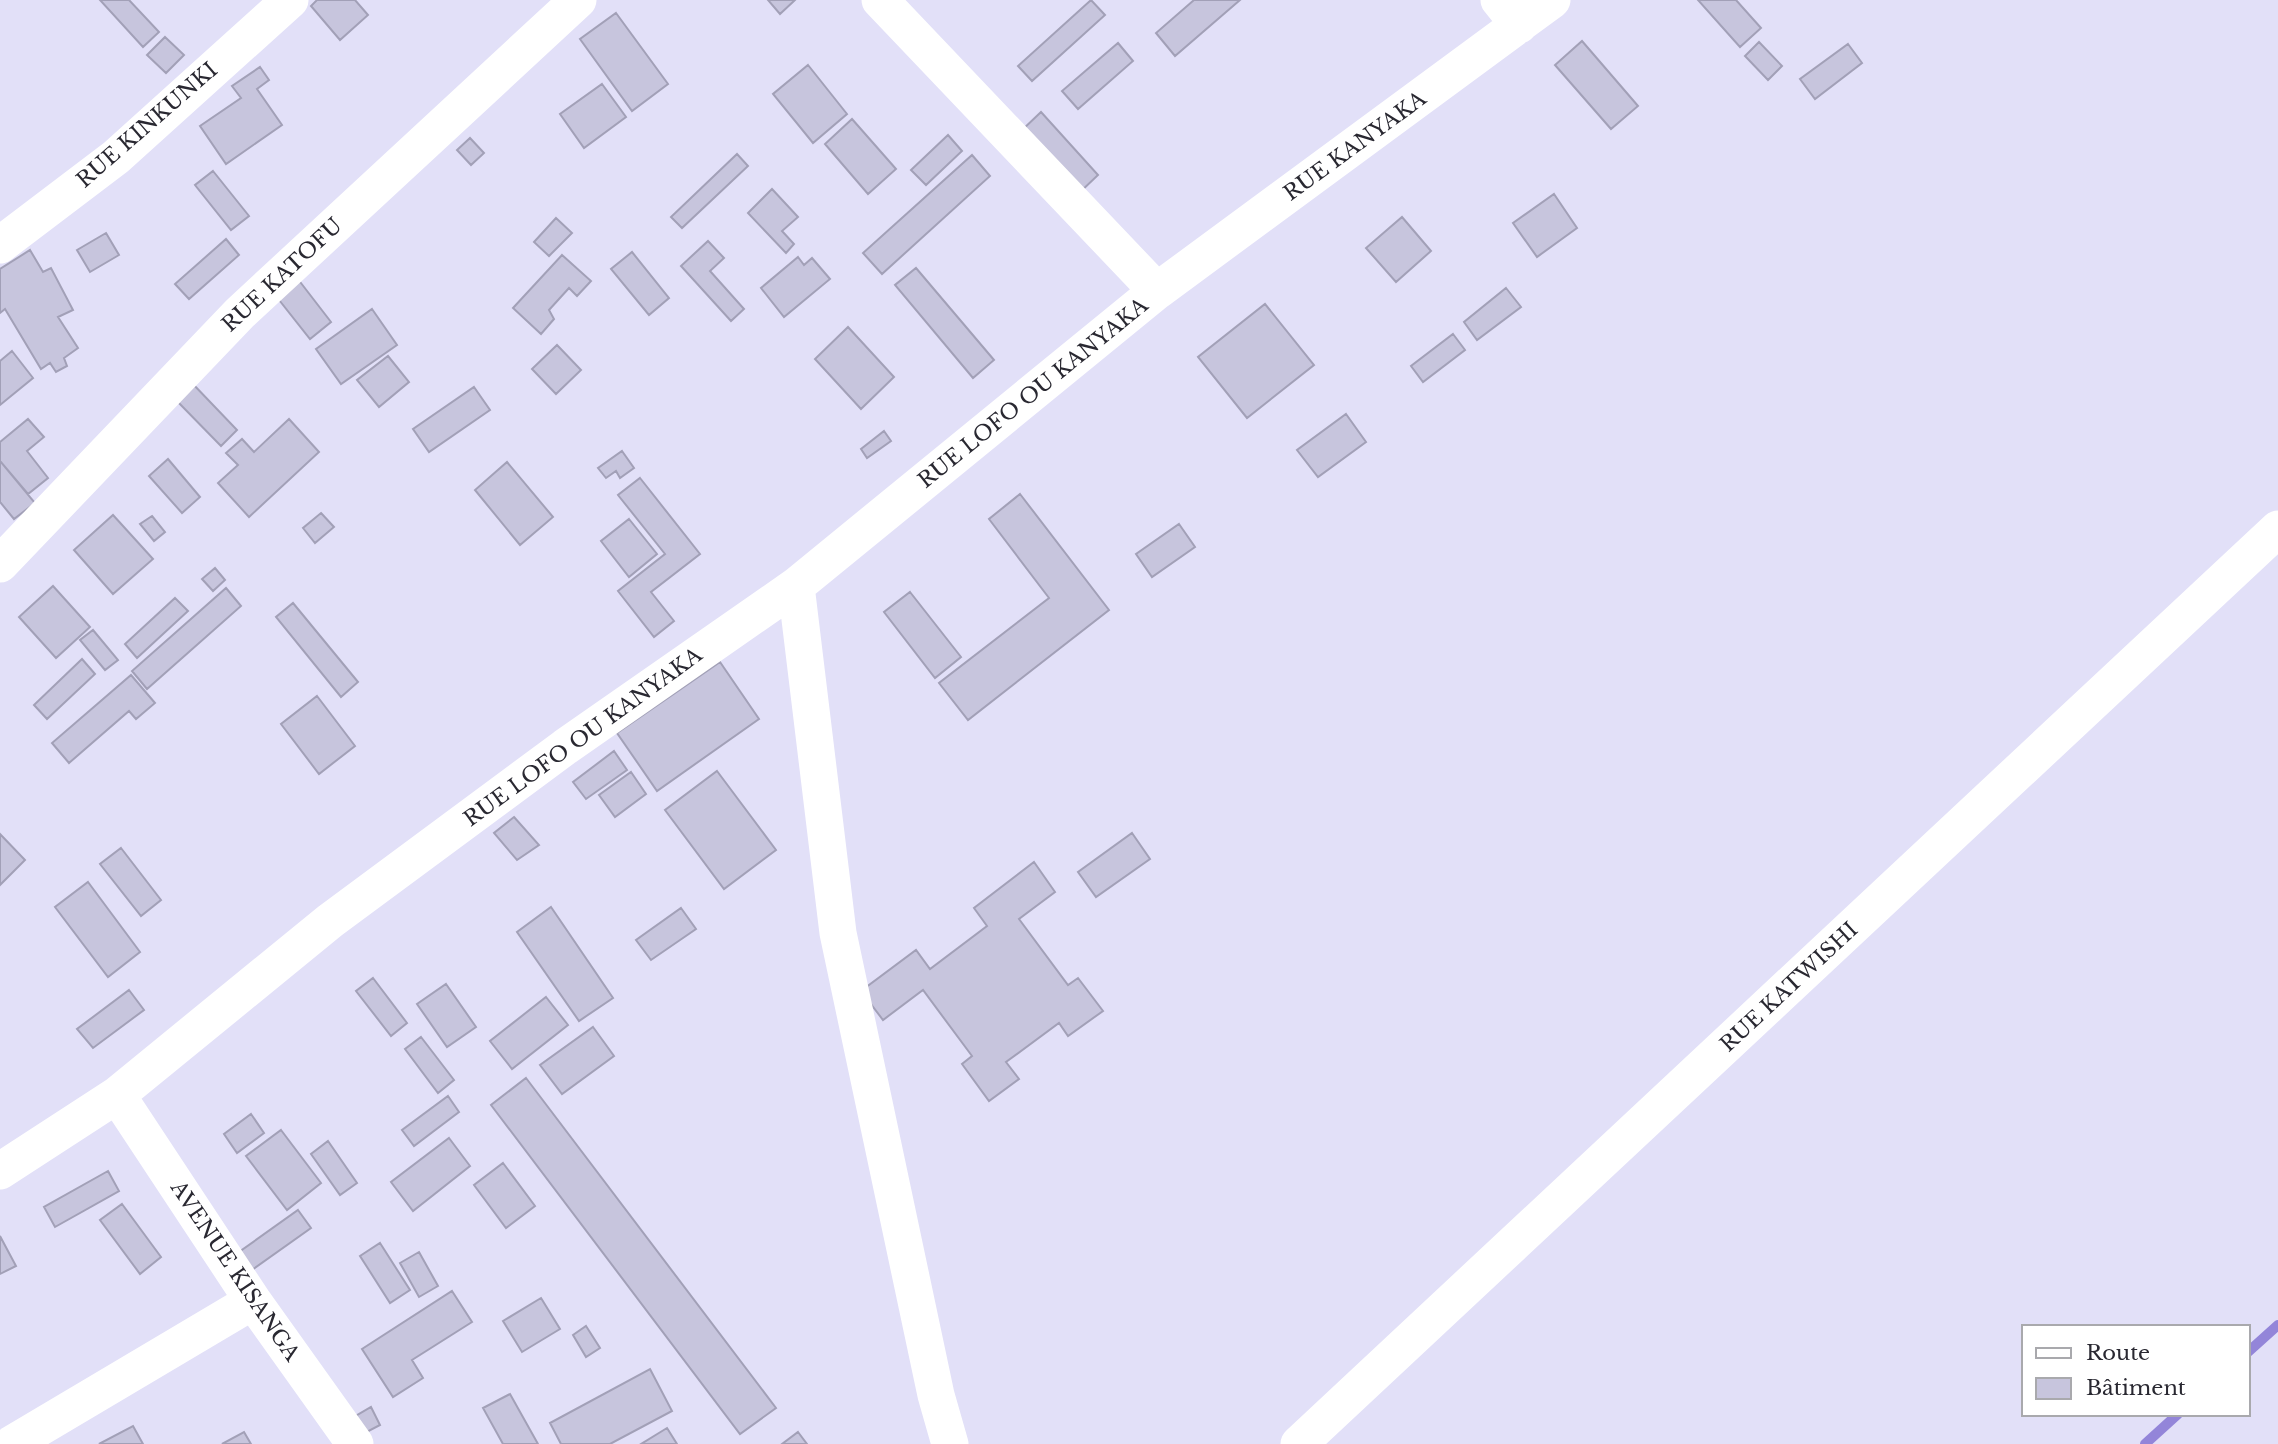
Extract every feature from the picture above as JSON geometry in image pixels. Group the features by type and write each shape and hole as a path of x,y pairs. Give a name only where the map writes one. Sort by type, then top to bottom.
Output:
{"street":[{"name":"RUE KINKUNKI","path":"0,245 116,157 290,0"},
{"name":"RUE KATOFU","path":"0,564 240,313 578,0"},
{"path":"880,0 1157,291"},
{"name":"RUE KANYAKA","path":"1157,291 1509,12 1552,0"},
{"name":"RUE LOFO OU KANYAKA","path":"0,1171 117,1096 353,905 565,747 796,586 1157,291"},
{"name":"RUE KATWISHI","path":"1299,1444 2278,529"},
{"path":"796,586 838,933 936,1395 950,1444"},
{"name":"AVENUE KISANGA","path":"117,1096 253,1301 355,1444"},
{"path":"12,1444 253,1301"}],"building":[{"path":"100,0 129,0 159,32 143,47"},
{"path":"317,0 355,0 368,15 340,40 311,6"},
{"path":"768,0 795,0 780,14"},
{"path":"1091,0 1105,15 1032,81 1018,66"},
{"path":"1194,0 1240,0 1175,56 1156,33"},
{"path":"1698,0 1736,0 1761,28 1740,47"},
{"path":"616,13 668,84 632,111 580,39"},
{"path":"165,37 184,55 166,73 147,55"},
{"path":"1582,41 1638,106 1611,129 1555,65"},
{"path":"1759,42 1782,66 1768,80 1745,56"},
{"path":"1118,43 1133,61 1078,109 1062,91"},
{"path":"1848,44 1862,63 1815,99 1800,79"},
{"path":"808,65 847,114 813,143 773,94"},
{"path":"260,67 269,80 257,89 282,125 226,164 200,126 241,98 232,86"},
{"path":"602,84 626,117 584,148 560,114"},
{"path":"1041,112 1098,175 1077,195 1020,132"},
{"path":"852,119 896,169 868,194 825,144"},
{"path":"948,135 962,151 926,185 911,170"},
{"path":"470,138 484,153 471,165 457,150"},
{"path":"737,154 748,166 682,228 671,217"},
{"path":"972,155 990,176 882,274 863,253"},
{"path":"213,171 249,216 231,230 195,185"},
{"path":"772,189 798,217 782,231 794,244 786,253 748,213"},
{"path":"1554,194 1577,228 1537,257 1513,223"},
{"path":"1402,217 1431,251 1396,282 1366,248"},
{"path":"556,218 572,233 549,256 534,242"},
{"path":"106,233 119,255 90,272 77,250"},
{"path":"226,239 239,255 189,299 175,284"},
{"path":"708,241 724,258 710,271 744,309 731,321 681,266"},
{"path":"30,250 43,272 51,268 73,310 58,317 78,348 64,358 67,366 56,372 50,363 41,369 5,309 0,313 0,269"},
{"path":"632,252 669,298 649,315 611,269"},
{"path":"562,255 591,281 577,296 569,288 549,310 554,319 541,334 513,308"},
{"path":"798,257 804,265 812,258 830,279 784,317 761,288"},
{"path":"916,268 994,360 973,378 895,285"},
{"path":"294,274 331,322 310,339 272,291"},
{"path":"1506,288 1521,307 1477,340 1464,322"},
{"path":"1265,304 1314,365 1247,418 1198,357"},
{"path":"372,309 397,345 341,384 316,349"},
{"path":"848,327 894,377 861,409 815,359"},
{"path":"1453,334 1465,350 1423,382 1411,366"},
{"path":"557,345 581,370 556,394 532,369"},
{"path":"12,351 33,378 0,405 0,361"},
{"path":"388,356 409,382 379,407 357,380"},
{"path":"191,382 237,430 221,446 174,398"},
{"path":"474,387 490,410 429,452 413,429"},
{"path":"1346,414 1366,442 1318,477 1297,450"},
{"path":"28,419 44,437 27,451 48,478 28,494 0,461 0,442"},
{"path":"289,419 319,452 249,517 218,483 238,465 226,453 242,439 254,452"},
{"path":"884,431 891,441 867,458 861,449"},
{"path":"622,451 634,468 620,478 616,471 606,478 598,468"},
{"path":"168,459 200,497 182,513 149,476"},
{"path":"0,461 35,503 14,519 0,502"},
{"path":"507,462 553,517 520,545 475,490"},
{"path":"640,478 700,554 651,592 674,621 654,637 618,591 665,554 618,495"},
{"path":"1020,494 1109,610 968,720 939,683 1049,598 989,519"},
{"path":"321,513 334,527 315,543 303,528"},
{"path":"113,515 153,559 113,594 74,550"},
{"path":"152,516 165,532 154,541 140,524"},
{"path":"629,519 657,554 629,577 601,541"},
{"path":"1179,524 1195,547 1152,577 1136,554"},
{"path":"215,568 225,580 213,591 202,579"},
{"path":"53,586 90,627 56,658 19,617"},
{"path":"226,588 241,606 147,689 132,671"},
{"path":"910,592 961,657 935,678 884,612"},
{"path":"175,598 188,611 137,658 125,644"},
{"path":"293,603 358,682 341,697 276,617"},
{"path":"93,630 118,660 105,670 80,640"},
{"path":"82,659 95,674 47,719 34,705"},
{"path":"720,662 759,719 657,791 617,733"},
{"path":"131,675 155,703 136,719 129,711 69,763 52,743"},
{"path":"317,696 355,746 319,774 281,724"},
{"path":"614,751 627,770 586,799 573,782"},
{"path":"717,771 776,850 724,889 665,810"},
{"path":"631,772 646,794 615,817 599,795"},
{"path":"514,817 539,845 517,860 494,833"},
{"path":"1132,833 1150,859 1096,897 1078,872"},
{"path":"0,834 25,860 0,885"},
{"path":"121,848 161,900 141,916 100,864"},
{"path":"1034,862 1055,892 1019,919 1068,985 1078,978 1103,1011 1068,1036 1059,1023 1006,1062 1019,1079 989,1101 962,1064 972,1056 923,990 883,1020 861,991 916,950 930,969 987,926 974,908"},
{"path":"88,882 140,952 108,977 55,907"},
{"path":"551,907 613,998 579,1021 517,932"},
{"path":"681,908 696,929 651,960 636,940"},
{"path":"373,978 407,1023 391,1036 356,991"},
{"path":"446,984 476,1027 447,1047 417,1004"},
{"path":"129,990 144,1010 93,1048 77,1029"},
{"path":"546,997 568,1025 512,1069 490,1041"},
{"path":"593,1027 614,1056 562,1094 540,1065"},
{"path":"421,1037 454,1080 438,1093 405,1049"},
{"path":"526,1078 776,1408 740,1434 491,1105"},
{"path":"448,1096 459,1112 414,1146 402,1130"},
{"path":"251,1114 264,1133 237,1153 224,1134"},
{"path":"281,1130 321,1183 287,1210 246,1156"},
{"path":"449,1138 470,1166 413,1211 391,1182"},
{"path":"328,1141 357,1183 340,1195 311,1154"},
{"path":"503,1163 535,1206 506,1228 474,1185"},
{"path":"108,1171 119,1191 55,1227 44,1207"},
{"path":"122,1204 161,1257 140,1274 100,1220"},
{"path":"298,1210 311,1228 252,1270 239,1252"},
{"path":"0,1236 16,1266 0,1274"},
{"path":"380,1243 410,1290 390,1303 360,1256"},
{"path":"419,1252 438,1286 419,1297 400,1263"},
{"path":"452,1291 472,1322 412,1360 423,1378 393,1397 362,1349"},
{"path":"541,1298 560,1329 522,1352 503,1321"},
{"path":"586,1326 600,1348 586,1357 573,1335"},
{"path":"650,1369 672,1411 610,1444 561,1444 550,1423"},
{"path":"510,1394 538,1444 503,1444 483,1408"},
{"path":"371,1407 380,1425 363,1434 354,1417"},
{"path":"133,1426 143,1444 99,1444"},
{"path":"667,1428 677,1444 641,1444"},
{"path":"244,1432 251,1444 222,1444"},
{"path":"798,1432 807,1444 782,1444"}],"waterway":[{"path":"2250,1350 2278,1325"},
{"path":"2145,1444 2176,1416"}]}
